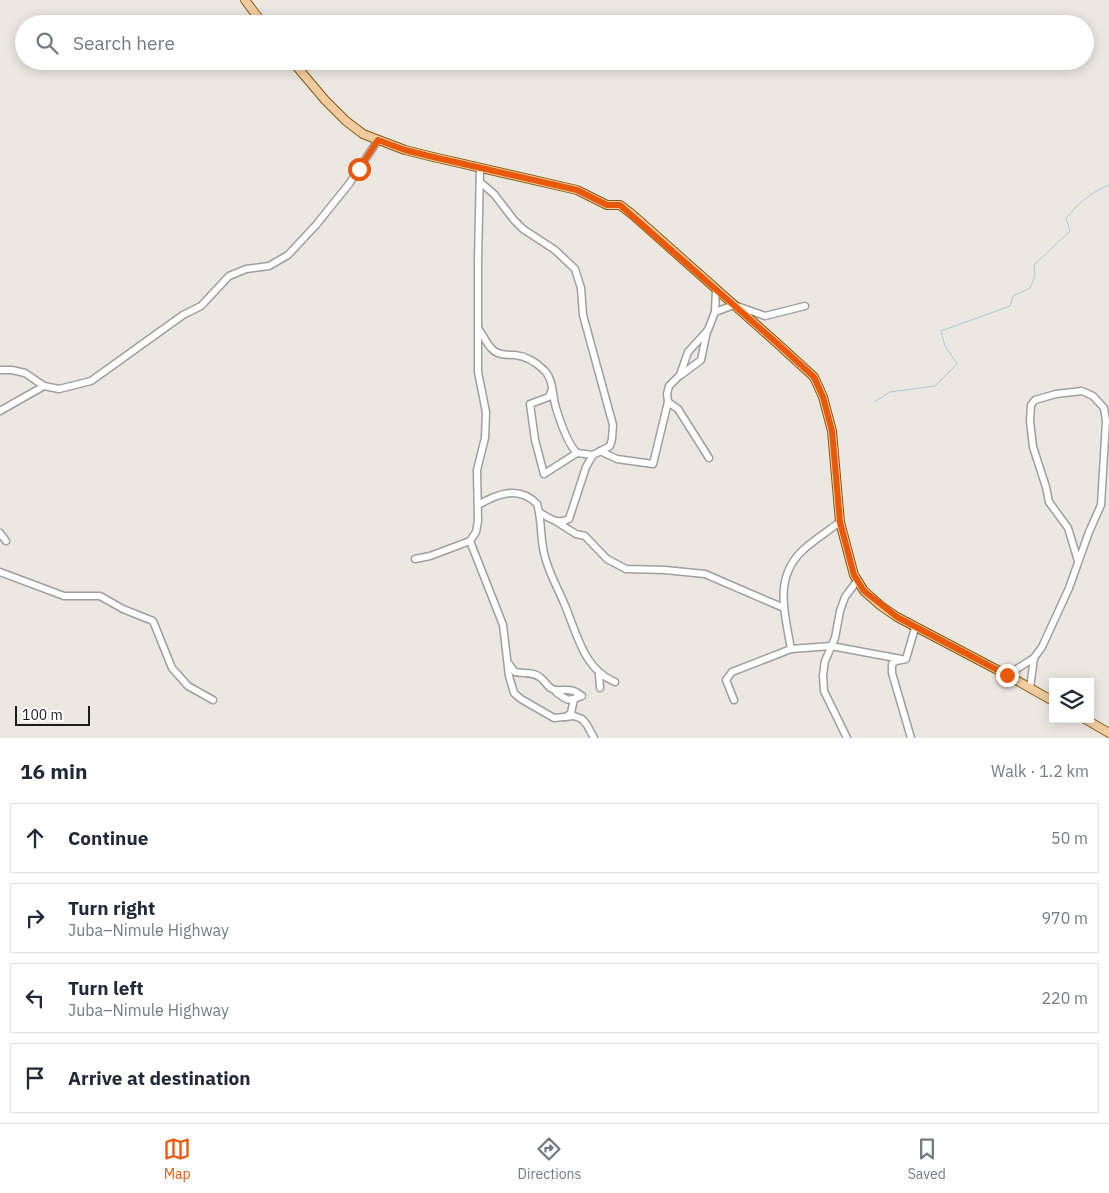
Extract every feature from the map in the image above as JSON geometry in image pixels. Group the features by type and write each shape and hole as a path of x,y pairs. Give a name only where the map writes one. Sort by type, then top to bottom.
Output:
{"main road":[{"path":"245,0 256,15"},
{"path":"300,70 325,100 346,121 363,134 405,150 577,190 607,205 620,205 734,304 814,377 828,412 832,431 840,522 854,575 864,591 881,606 915,628 1049,699"},
{"path":"1092,723 1109,733"}],"street":[{"path":"0,370 25,373 44,386 59,388 91,381 137,350 183,315 201,306 229,276 246,269 269,266 288,256 349,184 378,140"},
{"path":"415,559 430,556 470,541 476,532 478,520 477,470 483,451 486,429 486,412 478,372 480,168"},
{"path":"480,182 494,194 523,229 570,262 578,277 583,315 613,424 610,446 593,455 586,467 569,519 564,522 557,522"},
{"path":"600,451 616,459 653,464 668,402 669,386 701,360 714,312 716,289"},
{"path":"714,312 734,304 765,316 805,306"},
{"path":"479,330 493,351 506,355 516,355 535,362 546,373 552,389 555,407 572,448 577,453 593,455"},
{"path":"680,376 688,352 708,330"},
{"path":"0,411 44,386"},
{"path":"552,389 549,397 530,404 535,440 544,474 577,453"},
{"path":"1007,675 1034,658 1042,647 1069,588 1101,505 1106,421 1104,408 1093,396 1082,391 1056,394 1035,400 1031,405 1030,421 1034,447 1049,502 1068,528 1078,561"},
{"path":"668,402 678,408 709,458"},
{"path":"478,505 502,493 525,494 537,504 542,546 551,578 564,601 583,653 599,674 615,682"},
{"path":"539,512 576,534 585,536 607,559 626,569 705,574 784,608"},
{"path":"791,649 784,608 783,586 788,571 802,551 840,522"},
{"path":"0,533 6,541"},
{"path":"470,541 503,625 509,676 514,692 521,699 554,718 574,716 582,719 594,738"},
{"path":"0,572 64,596 100,596 123,609 152,621 172,668 188,686 213,700"},
{"path":"847,738 824,690 823,675 825,660 835,638 840,611 845,597 857,581"},
{"path":"911,738 892,673 892,664 901,659 906,659 915,628"},
{"path":"734,700 726,680 732,672 791,649 831,646 901,659"},
{"path":"1030,688 1034,658"},
{"path":"508,661 515,672 530,673 541,677 548,686 556,691 561,689 574,690 582,696 574,699 572,712 566,717"},
{"path":"599,674 600,688"}],"waterway":[{"path":"874,402 890,392 935,386 957,364 945,346 941,331 1010,306 1013,296 1030,288 1035,276 1034,265 1070,231 1066,218 1086,198 1109,185"}],"route":[{"path":"359,169 378,140 405,150 577,190 607,205 620,205 814,377 823,397 832,431 840,522 854,575 864,591 881,606 915,628 1007,675"}]}
